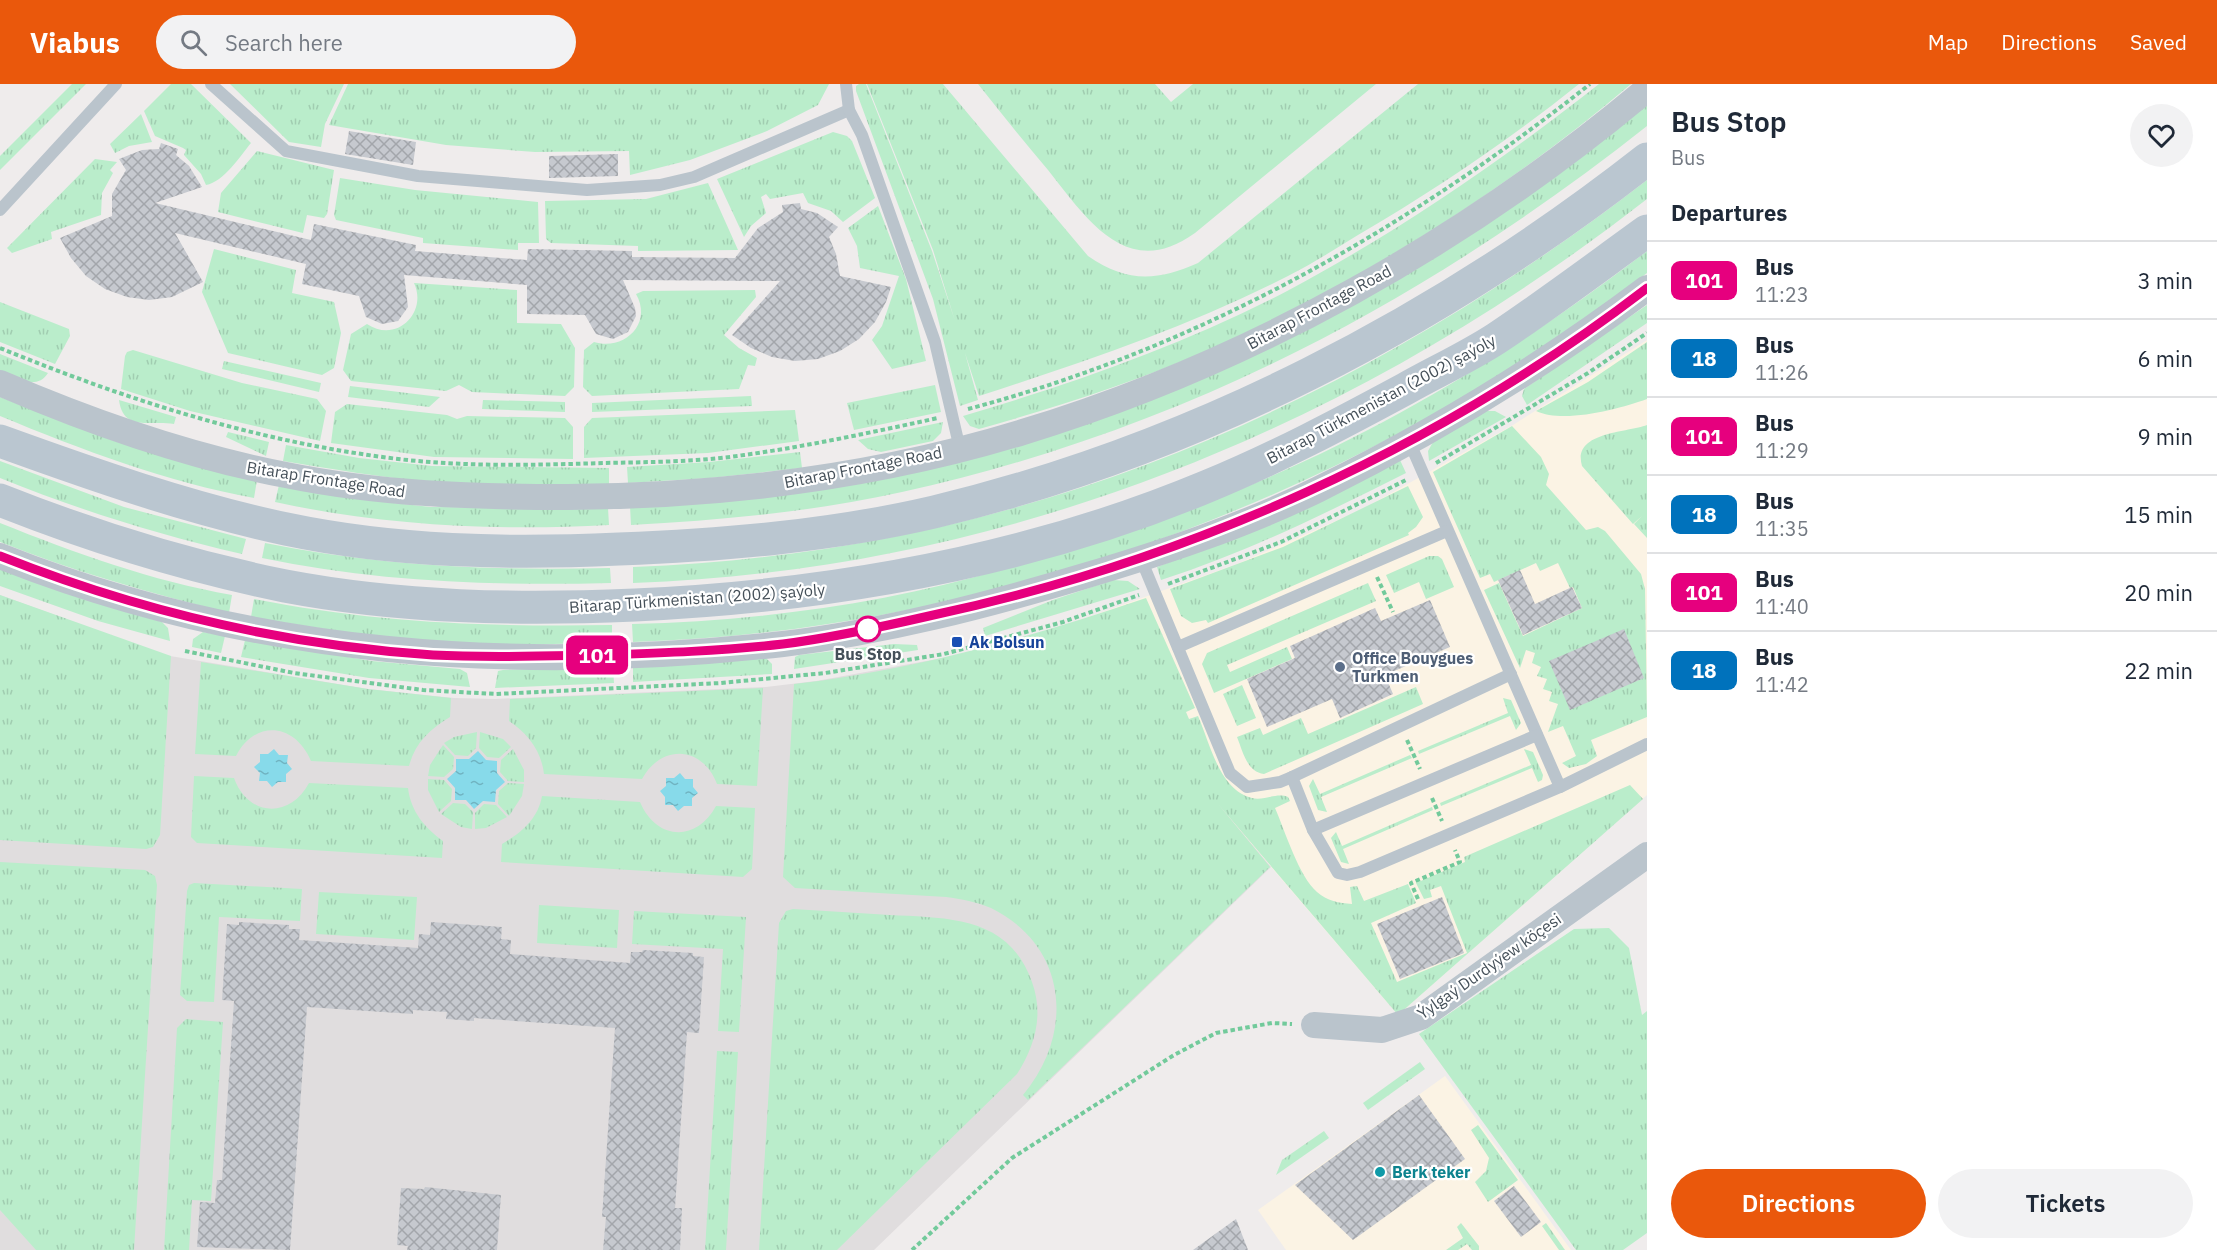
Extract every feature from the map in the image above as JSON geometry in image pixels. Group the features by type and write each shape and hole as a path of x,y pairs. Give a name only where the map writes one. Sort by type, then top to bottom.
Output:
{"main road":[{"path":"0,441 110,481 202,508 289,530 397,546 548,552 654,548 767,539 874,524 935,512 1089,468 1214,419 1327,364 1466,286 1601,195 1647,159"},
{"name":"Bitarap Türkmenistan (2002) şaýoly","path":"0,500 113,541 215,570 323,592 453,606 505,609 677,603 794,592 882,580 1036,545 1129,516 1207,486 1310,440 1492,341 1647,231"}],"street":[{"name":"Bitarap Frontage Road","path":"0,383 116,430 229,463 358,488 433,494 599,496 722,489 836,476 960,449 1083,412 1210,361 1306,316 1437,241 1569,150 1647,89"},
{"path":"0,556 105,595 187,617 372,649 477,657 637,653 784,644 855,632 998,602 1141,559 1269,511 1317,490 1500,390 1647,288"},
{"name":"Ýylgaý Durdyýew köçesi","path":"1314,1025 1382,1030 1421,1017 1647,855"}],"lane":[{"path":"0,210 116,84"},
{"path":"211,84 286,151 418,176 587,190 660,185 694,177 849,110"},
{"path":"846,84 849,110 862,135 931,331 960,449"},
{"path":"1409,441 1560,787"},
{"path":"1178,647 1447,531"},
{"path":"1141,559 1230,772 1247,787 1280,782 1292,777 1511,674"},
{"path":"1313,830 1538,735"},
{"path":"1292,777 1313,830 1332,867 1338,873 1347,875 1560,787 1647,744"}],"path":[{"path":"0,348 119,395 216,424 318,446 432,462 514,465 707,459 843,438 999,401 1147,349 1287,284 1417,208 1479,168 1590,84"},
{"path":"1378,580 1393,612"},
{"path":"1401,725 1460,862 1411,883 1418,899"},
{"path":"912,1250 1012,1158 1174,1055 1216,1033 1240,1027 1272,1023 1314,1025"}],"shaded area":[{"path":"1647,340 1647,795 1398,1015 1152,728 1069,624 1237,564 1361,510 1513,425"},
{"path":"0,595 164,655 368,689 454,698 495,699 766,687 816,681 959,655 1068,625 1271,867 874,1250 0,1250"},
{"path":"1445,1076 1571,1250 1286,1250 1258,1210"}],"green space":[{"path":"72,84 86,84 0,170 0,156"},
{"path":"171,84 191,84 251,143 231,168 213,183 206,185 201,174 184,155 186,150 155,136 144,111"},
{"path":"230,84 344,84 325,124 321,147 289,142"},
{"path":"348,84 829,84 818,105 767,131 690,160 630,175 629,151 535,152 446,145 329,125"},
{"path":"866,84 932,251 955,321 933,250 867,84 943,84 1088,256 1102,265 1129,275 1155,276 1198,263 1418,84 1579,84 1499,145 1415,200 1306,266 1213,311 1097,357 979,396 965,353 978,400 960,406 933,299 856,91 856,86"},
{"path":"978,84 1155,84 1171,102 1193,84 1376,84 1195,233 1171,246 1149,251 1129,248 1111,238 1094,224"},
{"path":"1599,84 1631,84 1533,162 1481,198 1374,265 1319,296 1206,351 1094,394 979,429 970,426 963,416 1129,361 1210,328 1289,290 1370,244 1448,194"},
{"path":"1647,102 1647,126 1562,190 1476,249 1387,303 1296,352 1202,396 1105,434 1006,466 902,492 835,505 767,514 631,525 630,506 668,505 1163,393"},
{"path":"141,114 152,142 129,146 115,153 110,144"},
{"path":"833,132 847,136 852,141 875,198 843,222 831,211 808,203 803,193 770,199 766,194 761,197 766,213 751,226 744,237 717,179"},
{"path":"257,151 334,170 327,214 324,218 307,215 303,233 218,212 221,193"},
{"path":"95,159 117,162 110,170 113,173 102,193 101,215 51,232 52,239 12,253 7,248"},
{"path":"340,178 415,190 538,202 539,243 518,243 518,250 423,243 423,238 336,220 334,215"},
{"path":"1647,180 1647,199 1535,281 1417,354 1296,418 1170,472 1040,516 908,550 772,572 633,583 633,567 774,556 911,533 1043,500 1171,455 1295,401 1415,336 1533,263"},
{"path":"708,183 738,250 638,251 638,246 551,243 546,239 545,201 646,199"},
{"path":"878,206 906,279 926,361 892,369 872,340 882,326 899,276 860,268 857,246 848,228"},
{"path":"214,249 296,270 292,293 334,302 341,333 334,368 322,375 228,353 202,292"},
{"path":"1647,251 1647,273 1537,352 1419,422 1296,484 1168,536 1037,579 903,611 768,632 633,642 632,624 773,615 866,601 958,581 1027,562 1223,496 1334,447 1443,388 1548,322"},
{"path":"414,283 517,290 517,323 561,324 575,348 574,387 565,396 472,392 459,385 446,391 351,381 343,370 351,334 367,324 378,329 389,330 398,328 407,322 417,305"},
{"path":"755,290 756,297 724,335 739,348 757,358 755,366 748,365 739,389 592,396 583,387 584,350 594,342 616,343 633,333 641,315 636,294 643,291"},
{"path":"0,302 69,329 70,336 55,364 0,342"},
{"path":"1647,305 1647,323 1527,405 1522,396 1524,389"},
{"path":"1647,342 1647,399 1607,411 1576,416 1548,415 1536,411 1588,382"},
{"path":"133,350 242,383 317,399 326,411 320,441 190,411 121,389 125,356 127,352"},
{"path":"0,354 48,373 38,381 32,382 12,377 0,372"},
{"path":"224,361 321,383 319,392 222,369"},
{"path":"935,385 941,412 854,430 847,403"},
{"path":"350,386 440,397 429,407 348,397"},
{"path":"751,396 752,406 592,412 592,403"},
{"path":"0,397 114,441 257,480 254,498 157,474 31,429 0,416"},
{"path":"119,400 176,417 174,424 132,421 126,417"},
{"path":"483,400 565,402 565,412 482,409"},
{"path":"347,404 447,415 457,419 467,416 565,418 573,427 573,459 434,457 331,443 335,412"},
{"path":"795,410 799,441 708,453 584,458 584,427 592,418"},
{"path":"1486,411 1495,411 1506,417 1429,461 1428,451 1433,442"},
{"path":"943,422 941,433 933,441 881,452 868,449 858,440"},
{"path":"1647,425 1647,538 1634,524 1642,516 1633,524 1582,466 1581,455 1585,446 1592,440"},
{"path":"1512,426 1541,457 1549,474 1546,485 1586,530 1598,527 1605,531 1641,574 1645,589 1647,717 1591,740 1597,756 1586,764 1569,768 1562,763 1576,756 1563,726 1548,732 1558,704 1549,701 1552,692 1543,689 1547,679 1537,676 1541,667 1532,663 1535,653 1526,650 1520,668 1484,590 1499,583 1523,636 1582,608 1573,587 1570,588 1558,563 1540,571 1536,563 1494,582 1490,574 1480,578 1433,472"},
{"path":"228,432 269,442 266,456 226,437"},
{"path":"286,445 359,458 432,466 609,468 609,484 496,486 411,480 283,461"},
{"path":"800,452 802,468 710,478 628,483 627,467 709,462"},
{"path":"1400,460 1406,473 1255,545 1161,580 1157,567 1269,524"},
{"path":"0,461 124,507 246,539 242,554 120,521 30,490 0,478"},
{"path":"279,485 366,500 431,507 608,508 609,525 483,527 358,517 275,502"},
{"path":"1408,486 1423,517 1408,533 1409,535 1208,623 1206,620 1192,623 1181,616 1170,589 1283,547"},
{"path":"0,523 143,574 232,595 229,613 113,581 0,542"},
{"path":"265,543 394,562 523,569 610,568 611,583 479,583 392,577 262,558"},
{"path":"1429,556 1438,556 1442,559 1454,587 1426,599 1419,582 1394,593 1386,575"},
{"path":"0,568 103,605 162,622 168,628 170,641 98,621 0,586"},
{"path":"1113,580 1128,581 1140,589 985,636 983,628 1053,600"},
{"path":"1368,583 1376,601 1227,665 1230,672 1287,647 1292,659 1214,693 1202,664 1207,653"},
{"path":"0,595 171,656 160,835 153,847 146,849 0,840"},
{"path":"1146,598 1195,708 1186,712 1189,719 1198,716 1217,764 1231,786 1252,798 1279,795 1288,797 1290,801 1275,808 1298,865 1310,885 1329,899 1352,904 1350,887 1357,886 1364,901 1408,884 1416,903 1371,923 1397,982 1467,953 1441,886 1430,890 1432,897 1424,899 1416,883 1465,862 1464,857 1630,785 1643,799 1398,1015 1218,804 1270,867 1028,1100 1023,1095 1040,1071 1051,1045 1056,1019 1055,992 1049,968 1036,945 1017,924 991,908 963,900 795,888 783,877 794,684 928,661 1016,639"},
{"path":"254,599 344,613 432,622 612,625 612,643 471,644 381,637 251,617"},
{"path":"203,632 225,636 221,653 192,647 193,639"},
{"path":"245,640 372,661 460,669 467,673 470,687 369,678 241,657"},
{"path":"894,644 917,645 918,650 794,669 795,657 799,655"},
{"path":"766,658 772,664 772,674 633,682 633,666"},
{"path":"201,662 368,689 451,698 450,717 424,737 415,750 409,766 311,761 304,748 295,739 275,730 264,731 253,736 236,756 195,754"},
{"path":"613,666 614,683 495,688 498,671 503,670"},
{"path":"1242,685 1256,718 1237,726 1223,694"},
{"path":"1416,687 1423,704 1264,774 1250,765 1237,737 1260,728 1263,735 1301,718 1308,734"},
{"path":"763,688 757,786 717,784 702,762 692,756 681,754 670,755 660,760 642,779 544,774 540,757 533,743 509,721 510,699"},
{"path":"1503,698 1511,700 1521,723 1516,730 1510,716 1419,754 1418,751 1508,713"},
{"path":"477,732 476,748 468,756 455,755 444,743 454,737"},
{"path":"480,732 503,739 511,747 499,758 487,757 479,748"},
{"path":"443,745 454,757 453,769 444,777 428,776 430,765"},
{"path":"513,749 524,770 524,782 508,781 500,772 501,760"},
{"path":"1524,749 1533,752 1543,775 1542,780 1538,782 1532,768 1441,806 1440,803 1531,765"},
{"path":"1410,755 1412,758 1321,797 1327,812 1318,810 1309,786 1313,779 1320,794"},
{"path":"194,776 234,778 240,791 249,800 270,809 281,808 291,803 301,795 309,783 408,788 412,805 420,819 443,841 442,858 197,843 191,837"},
{"path":"428,779 444,780 452,789 451,801 439,812 428,790"},
{"path":"508,783 524,784 522,796 509,816 498,804 499,791"},
{"path":"542,796 640,802 647,815 656,824 666,830 677,832 698,826 708,818 716,806 755,808 752,869 743,877 501,862 502,844 516,835 533,818"},
{"path":"453,803 465,804 473,812 472,829 461,827 441,814"},
{"path":"484,804 496,805 507,817 486,828 475,829 475,813"},
{"path":"1432,807 1433,810 1343,849 1349,864 1341,862 1331,838 1336,832 1342,846"},
{"path":"0,862 145,870 155,876 157,885 134,1250 36,1250 0,1210"},
{"path":"194,883 302,889 300,921 219,917 214,1002 187,1001 180,995 187,891 189,885"},
{"path":"319,892 417,897 414,940 316,934"},
{"path":"539,905 619,910 617,948 537,943"},
{"path":"793,909 933,917 974,925 1008,944 1022,960 1036,994 1036,1030 1029,1052 1017,1074 837,1250 759,1250 779,923 786,911"},
{"path":"634,911 746,917 739,1032 718,1031 723,949 632,944"},
{"path":"1609,928 1629,948 1642,1015 1647,1011 1647,1233 1623,1250 1576,1250 1419,1034 1574,929"},
{"path":"186,1019 223,1022 211,1201 192,1200 189,1250 164,1250 177,1028"},
{"path":"717,1051 738,1052 726,1250 705,1250"},
{"path":"1420,1062 1425,1069 1368,1110 1363,1103"},
{"path":"1478,1125 1518,1180 1488,1202 1475,1182 1486,1171 1489,1158 1471,1130"},
{"path":"1324,1131 1329,1138 1276,1175 1282,1160"},
{"path":"1461,1223 1479,1246 1479,1250 1472,1250 1467,1244 1458,1250 1446,1250 1463,1238 1457,1227"},
{"path":"1546,1223 1565,1250 1559,1250 1542,1226"}],"water":[{"path":"274,749 279,755 288,755 287,763 292,769 286,774 286,782 278,782 272,787 267,781 259,781 260,773 254,767 260,762 260,754 268,754"},
{"path":"478,751 486,760 497,761 497,773 505,782 496,790 495,802 483,801 474,809 466,800 455,800 455,788 447,779 456,771 456,759 469,759"},
{"path":"680,773 685,779 693,779 693,787 698,793 692,798 692,806 684,806 678,811 673,805 665,805 665,797 660,791 666,786 666,778 674,778"}],"building":[{"path":"349,131 416,142 413,165 345,154"},
{"path":"161,143 178,149 176,155 189,166 202,187 155,203 311,240 314,224 416,245 415,251 527,260 528,249 632,251 632,257 735,258 758,228 783,212 782,205 800,203 801,209 817,213 838,227 829,237 836,254 840,276 891,287 875,322 859,339 840,351 818,359 795,361 772,357 751,348 732,335 780,281 623,280 636,316 628,332 613,339 596,334 585,315 527,314 527,285 404,275 408,307 398,321 382,324 366,317 359,296 302,284 306,264 175,233 203,282 172,297 149,300 127,297 105,289 86,276 71,258 60,238 112,216 112,194 126,170 119,159 142,150 159,149"},
{"path":"618,154 618,176 549,178 549,156"},
{"path":"1520,570 1535,604 1572,587 1582,608 1523,635 1498,580"},
{"name":"Office Bouygues Turkmen","path":"1430,600 1450,647 1385,675 1393,694 1340,718 1332,699 1267,727 1247,679 1295,658 1290,646 1375,608 1381,621"},
{"path":"1624,629 1644,678 1570,710 1549,661"},
{"path":"1442,897 1464,953 1400,979 1377,924"},
{"path":"239,922 289,925 289,929 300,929 299,940 418,948 419,934 430,935 431,922 502,927 501,939 511,940 510,954 630,963 631,952 642,952 643,950 693,953 693,956 704,957 699,1033 687,1032 675,1208 682,1208 680,1250 603,1250 606,1217 602,1217 615,1028 474,1018 474,1021 446,1019 447,1012 413,1010 413,1014 307,1007 290,1250 197,1247 200,1202 215,1203 217,1180 222,1180 234,1001 222,1000 227,924 239,925"},
{"name":"Berk teker","path":"1419,1095 1465,1159 1353,1240 1295,1185"},
{"path":"1514,1186 1541,1222 1521,1237 1494,1201"},
{"path":"425,1187 501,1195 497,1250 407,1250 408,1246 397,1245 401,1188 424,1189"},
{"path":"1236,1219 1248,1250 1193,1250"}],"bus line":[{"name":"101","path":"0,556 105,595 187,617 372,649 430,655 513,657 672,652 784,644 855,632 998,602 1141,559 1259,515 1317,490 1500,390 1647,288"}],"place":[{"name":"Bus Stop","path":"868,629"},
{"name":"Ak Bolsun","path":"957,642"},
{"name":"Office Bouygues Turkmen","path":"1340,667"},
{"name":"Berk teker","path":"1380,1172"}]}
